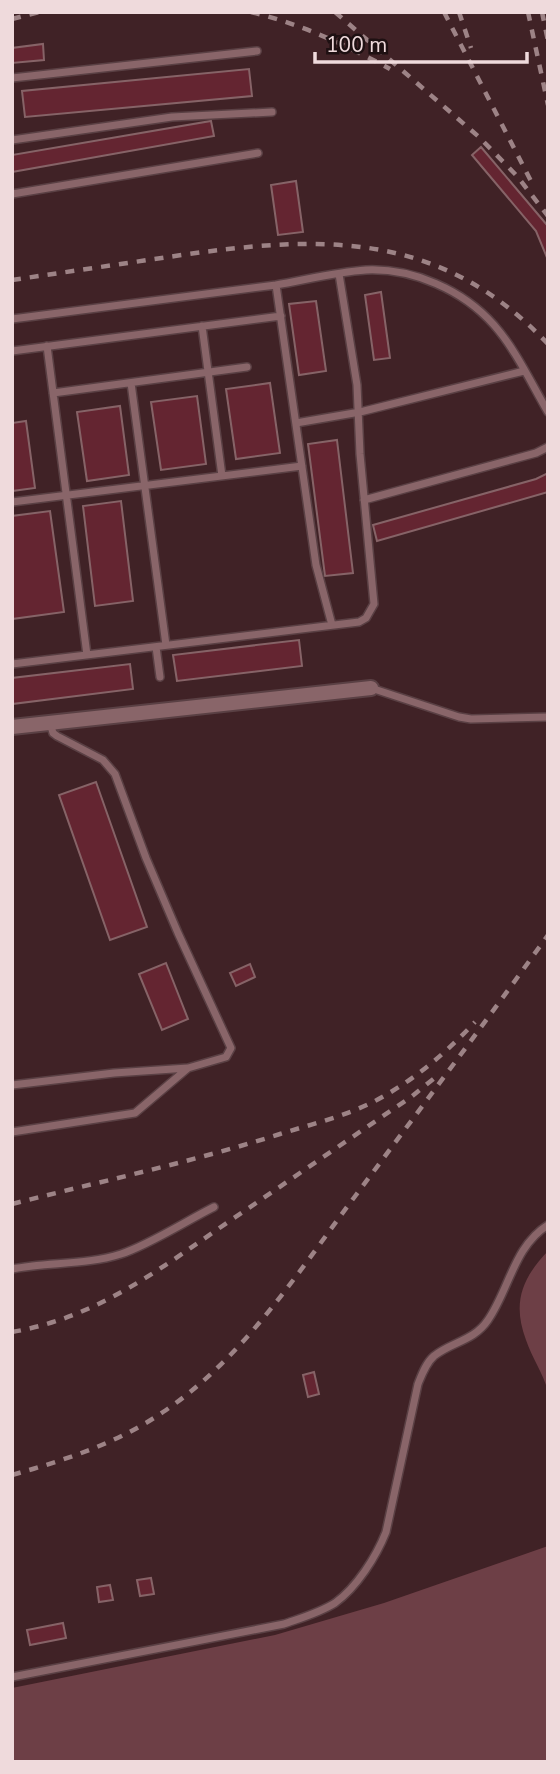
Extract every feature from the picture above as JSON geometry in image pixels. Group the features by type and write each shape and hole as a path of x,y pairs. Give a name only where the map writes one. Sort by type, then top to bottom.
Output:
{"street":[{"path":"12,727 371,688"}],"lane":[{"path":"12,78 257,51"},
{"path":"12,140 172,117 272,112"},
{"path":"12,194 258,153"},
{"path":"12,319 276,285 369,270 400,272 435,283 484,314 496,328 548,412"},
{"path":"12,664 359,622 366,618 374,604 363,500 360,412 339,274"},
{"path":"276,285 316,565 332,625"},
{"path":"12,351 281,316"},
{"path":"202,326 222,476"},
{"path":"47,346 87,655"},
{"path":"53,393 247,368"},
{"path":"296,423 360,412 524,371"},
{"path":"131,383 166,645"},
{"path":"363,500 536,453 548,447"},
{"path":"12,502 302,466"},
{"path":"156,647 160,677"},
{"path":"371,688 459,718 548,718"},
{"path":"12,1085 114,1073 188,1068 226,1056 230,1044 178,933 116,775 103,760 53,733 50,723"},
{"path":"12,1132 135,1113 188,1068"},
{"path":"12,1269 123,1254 214,1207"},
{"path":"12,1677 284,1624 317,1613 336,1602 352,1587 383,1539 418,1384 424,1369 435,1355 474,1335 487,1322 523,1249 548,1225"}],"shaded area":[{"path":"548,1251 548,1391 526,1340 520,1303 526,1281"},
{"path":"548,1546 548,1762 12,1762 12,1688 275,1635 384,1603"}],"building":[{"path":"43,44 44,60 12,63 12,48"},
{"path":"249,69 252,96 25,117 22,91"},
{"path":"211,121 214,136 12,172 12,155"},
{"path":"481,147 547,225 548,260 536,231 472,155"},
{"path":"296,181 303,232 278,235 271,185"},
{"path":"381,292 390,358 374,360 365,295"},
{"path":"316,301 326,371 299,375 289,304"},
{"path":"270,383 280,453 236,459 226,389"},
{"path":"197,396 206,464 161,470 151,402"},
{"path":"120,406 129,475 87,481 77,412"},
{"path":"26,421 35,488 12,491 12,423"},
{"path":"337,440 353,573 325,576 308,444"},
{"path":"548,473 548,492 377,541 373,525 536,479"},
{"path":"121,501 133,601 95,606 83,506"},
{"path":"50,511 64,612 12,619 12,516"},
{"path":"299,640 302,666 177,681 173,655"},
{"path":"130,664 133,689 12,704 12,678"},
{"path":"96,782 147,927 110,940 59,795"},
{"path":"166,963 188,1019 162,1030 139,974"},
{"path":"250,964 255,977 236,986 230,973"},
{"path":"314,1372 319,1394 308,1397 303,1375"},
{"path":"151,1578 154,1594 140,1596 137,1580"},
{"path":"110,1585 113,1600 99,1602 97,1587"},
{"path":"63,1623 66,1638 30,1645 27,1630"}],"railway":[{"path":"12,19 39,12"},
{"path":"251,12 323,36 390,69"},
{"path":"335,12 479,137 517,176 548,216"},
{"path":"444,12 534,187"},
{"path":"459,12 471,48"},
{"path":"528,12 548,105"},
{"path":"542,12 548,41"},
{"path":"12,280 228,249 328,244 375,249 420,260 464,279 507,306 548,344"},
{"path":"12,1475 71,1457 128,1433 163,1412 219,1366 291,1283 548,935"},
{"path":"12,1204 214,1154 352,1111 375,1101 416,1075 475,1022"},
{"path":"12,1332 74,1315 129,1288 411,1097 437,1076"}]}
